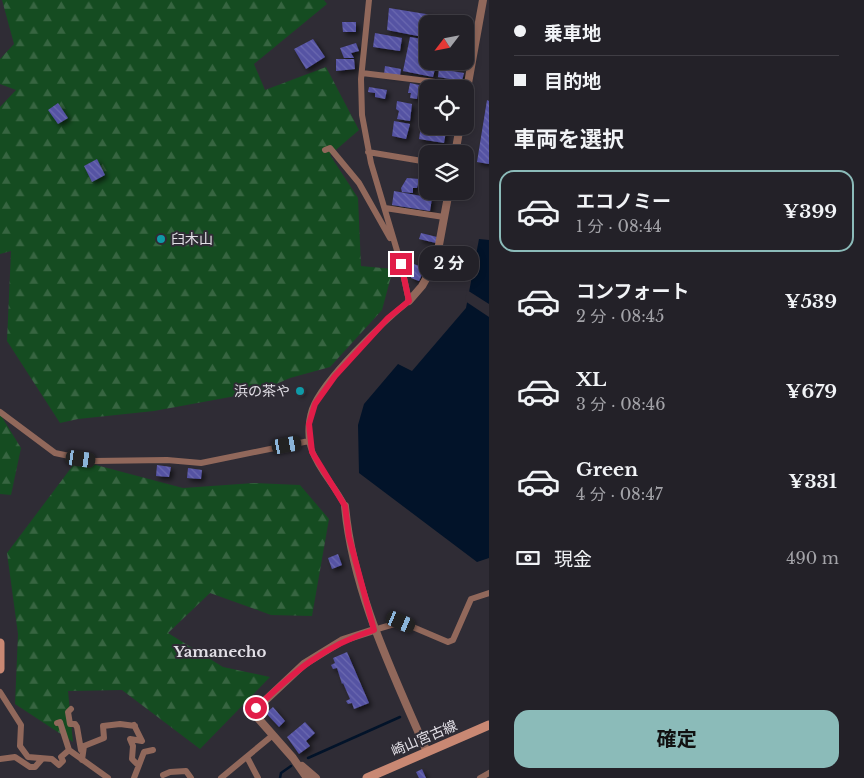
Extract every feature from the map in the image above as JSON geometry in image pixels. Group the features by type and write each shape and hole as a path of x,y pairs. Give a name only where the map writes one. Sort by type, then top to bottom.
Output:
{"main road":[{"path":"0,643 0,669"},
{"name":"崎山宮古線","path":"367,777 489,725"}],"street":[{"path":"369,0 362,72 362,115 368,152 385,208 409,301"},
{"path":"469,80 483,0"},
{"path":"362,72 423,80"},
{"path":"325,150 330,148 359,182 396,248"},
{"path":"368,152 419,160"},
{"path":"427,752 374,630 349,537 345,506 312,452 309,441 309,424 312,410 335,376 388,318 409,301 422,286 436,261 447,200"},
{"path":"385,208 444,217"},
{"path":"0,412 55,453 93,461 167,460 201,463 309,441"},
{"path":"307,778 293,758 255,714 256,708 304,664 344,640 401,622 448,642 453,640 471,599 489,593"},
{"path":"0,692 21,725 20,739 22,750 28,757 55,760 58,765 63,761 61,757 69,750"},
{"path":"71,708 68,712 70,724 77,726 82,760"},
{"path":"56,723 60,722 69,750 108,778"},
{"path":"82,751 84,746 104,738 103,726 134,724 142,741 130,739 133,746 132,759 138,765"},
{"path":"221,778 273,735"},
{"path":"134,778 144,752 153,750"},
{"path":"0,759 15,757 30,767 34,767 42,759"},
{"path":"247,757 258,778"},
{"path":"293,758 316,778"},
{"path":"163,775 170,772 186,771 190,778"},
{"path":"480,778 489,773"}],"green space":[{"path":"2,0 324,0 327,4 254,64 265,90 326,67 359,130 330,155 358,198 361,266 393,269 382,310 330,367 290,378 258,392 154,411 78,419 60,423 7,341 11,251 0,254 0,107 16,90 0,84 0,59 14,44"},
{"path":"0,414 21,448 11,495 0,494"},
{"path":"77,460 183,488 254,483 300,485 329,519 312,616 271,615 210,593 168,633 223,667 270,677 200,749 122,690 68,691 73,742 15,704 18,634 7,553"}],"water":[{"path":"479,239 489,240 489,558 477,562 359,473 358,425 364,404 398,364 412,371 466,308"}],"pier":[{"path":"467,290 489,304 489,317 465,301"}],"building":[{"path":"389,8 432,15 419,15 419,36 387,30"},
{"path":"342,22 356,22 356,32 343,32"},
{"path":"375,33 402,38 400,51 373,47"},
{"path":"410,37 419,38 419,70 435,70 433,77 403,71"},
{"path":"313,39 325,57 306,69 294,49"},
{"path":"356,43 359,51 351,53 354,58 344,58 340,48"},
{"path":"336,59 354,59 355,69 336,71"},
{"path":"385,66 401,69 400,76 384,74"},
{"path":"439,70 464,73 462,80 438,77"},
{"path":"410,83 419,85 417,99 410,98 411,93 408,93"},
{"path":"369,87 387,90 385,99 375,97 375,93 368,92"},
{"path":"487,100 489,101 489,164 477,162"},
{"path":"397,101 412,104 410,121 397,119 399,111 396,109"},
{"path":"58,103 68,118 58,124 48,110"},
{"path":"394,121 410,124 406,139 392,136"},
{"path":"420,135 445,135 444,143 419,139"},
{"path":"97,159 105,175 92,182 84,166"},
{"path":"407,178 419,179 417,188 413,188 413,193 402,192 401,188"},
{"path":"394,191 419,196 419,200 432,200 430,211 392,205"},
{"path":"421,233 437,237 436,243 419,239"},
{"path":"411,263 425,268 419,281 411,278"},
{"name":"浜の茶や","path":"301,387 304,389 299,395 297,393"},
{"path":"157,465 171,467 169,477 156,476"},
{"path":"188,468 202,470 201,479 187,478"},
{"path":"338,554 342,565 332,569 328,558"},
{"path":"347,652 369,703 354,709 352,703 348,704 346,701 350,699 342,684 337,668 333,669 331,665 335,663 333,658"},
{"path":"273,707 285,721 279,727 266,713"},
{"path":"305,722 315,733 306,741 310,746 299,754 287,737"},
{"path":"422,769 426,778 419,778 416,772"}],"waterway":[{"path":"308,758 400,717"},
{"path":"280,778 281,773 291,766"}],"place":[{"name":"臼木山","path":"161,239"},
{"name":"浜の茶や","path":"300,391"}],"district":[{"name":"Yamanecho","path":"220,652"}],"route":[{"path":"256,708 304,664 344,640 374,630 349,537 345,506 312,452 309,441 309,424 315,404 335,376 388,318 409,301 401,264"}]}
